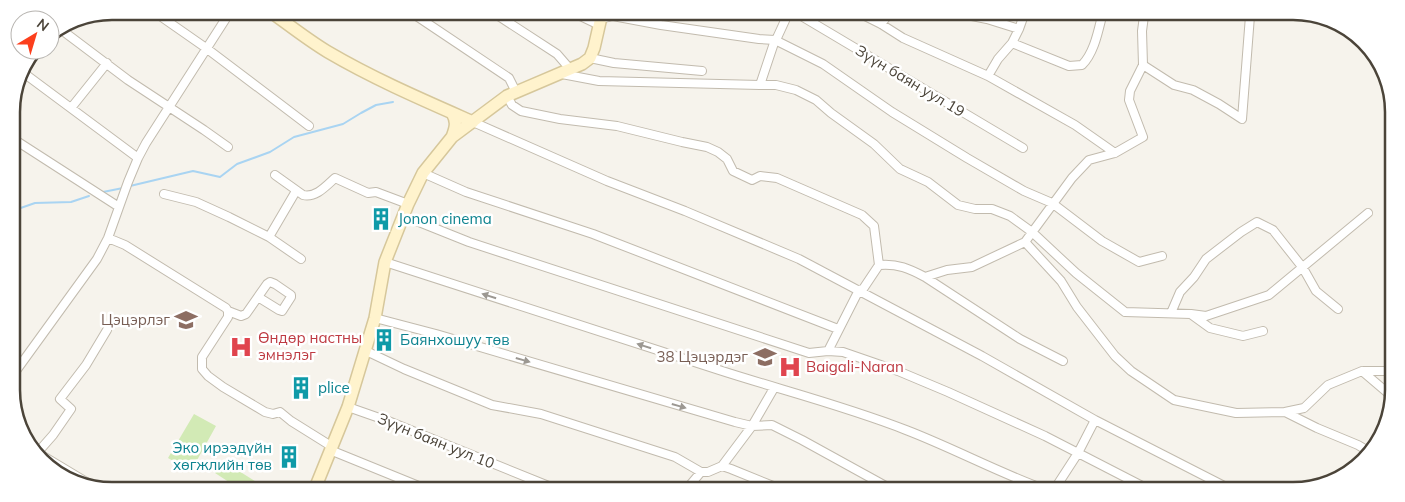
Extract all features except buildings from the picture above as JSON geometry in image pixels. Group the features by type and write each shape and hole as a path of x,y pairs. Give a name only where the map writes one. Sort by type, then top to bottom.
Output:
{"street":[{"path":"166,20 309,126"},
{"path":"20,365 97,259 108,238 138,158 168,106 225,20"},
{"path":"282,20 326,51 400,90 607,181 685,211 799,259 982,356 1095,420 1216,482"},
{"path":"424,20 509,78 512,105 521,111 560,120 616,126 707,147 718,152 726,159 733,171 740,175 752,180 760,176 777,178 862,215 874,226 879,265 863,289 859,290 828,351"},
{"path":"505,20 558,54 564,71"},
{"path":"452,136 512,94 582,64 590,58 601,20"},
{"path":"634,20 776,40 823,64 892,112 967,158 1024,191 1052,203 1102,241 1139,262 1162,256"},
{"path":"760,84 785,20"},
{"name":"Зүүн баян уул 19","path":"808,20 1023,148"},
{"path":"874,20 903,38 988,76 1075,125 1115,153"},
{"path":"881,24 884,20"},
{"path":"990,20 1019,29"},
{"path":"988,76 998,59 1012,43 1022,20"},
{"path":"1012,43 1069,66 1082,65 1088,60 1101,20"},
{"path":"925,277 947,270 972,267 1024,242 1052,203 1089,160 1115,153 1143,137 1130,100 1130,91 1143,65 1144,20"},
{"path":"1143,65 1174,84 1193,90 1220,104 1242,119 1250,20"},
{"path":"65,33 128,80 228,147"},
{"path":"590,58 614,63 702,71"},
{"path":"71,108 107,63"},
{"path":"564,71 599,81 760,84 796,90 816,100 874,144 900,169 928,182 958,205 975,209 992,209 1010,216 1032,232 1076,273 1125,312 1206,316 1269,295 1368,213"},
{"path":"28,76 138,158"},
{"path":"318,482 330,448 348,407 375,318 386,262 408,204 423,173 452,136 456,125 452,112"},
{"path":"20,143 119,207"},
{"path":"423,173 466,192 592,234 838,329"},
{"path":"275,175 303,195 313,196 335,178 368,193 376,192 408,204"},
{"path":"269,237 296,191"},
{"path":"164,194 196,202 269,237 301,258"},
{"path":"404,216 469,242 809,353 843,352 898,371 998,414 1078,452 1135,482"},
{"path":"1171,313 1180,292 1194,277 1206,259 1257,222 1273,230 1303,268 1316,291 1338,309"},
{"path":"108,238 125,245 228,311 241,316 246,314 258,297"},
{"path":"1024,242 1060,281 1077,307 1115,356 1130,371 1174,400 1236,413 1286,412 1304,408 1328,385 1362,372 1385,371"},
{"path":"386,262 906,430 1025,482"},
{"path":"879,265 889,264 908,268 925,277 1020,339 1063,361"},
{"path":"228,311 228,317 202,357 202,369 208,376 265,412 273,414 280,412 330,448 409,482"},
{"path":"1191,314 1210,328 1243,336 1263,331"},
{"path":"375,318 752,426 772,426 802,440 878,482"},
{"path":"40,447 53,436 70,409 60,399 86,365 107,330"},
{"path":"364,350 404,369 492,405 541,414 675,457 701,472 708,472 722,466 752,426 774,388"},
{"path":"1362,372 1385,391"},
{"name":"Зүүн баян уул 10","path":"348,407 388,421 539,482"},
{"path":"1286,412 1364,448"},
{"path":"1059,482 1095,420"},
{"path":"722,466 764,482"},
{"path":"693,482 701,472"}],"green space":[{"path":"194,414 216,426 191,471 168,458"},
{"path":"223,461 257,482 229,482 215,473"}],"waterway":[{"path":"130,186 193,171 220,177 237,164 270,152 294,137 343,124 376,105 393,102"},
{"path":"103,192 123,188"},
{"path":"20,208 35,203 71,202 89,196"}],"place":[{"name":"Jonon cinema","path":"381,219"},
{"name":"Цэцэрлэг","path":"186,320"},
{"name":"Баянхошуу төв","path":"384,340"},
{"name":"Өндөр настны эмнэлэг","path":"241,347"},
{"name":"38 Цэцэрдэг","path":"765,357"},
{"name":"Baigali-Naran","path":"790,367"},
{"name":"plice","path":"301,388"},
{"name":"Эко ирээдүйн хөгжлийн төв","path":"289,457"}]}
